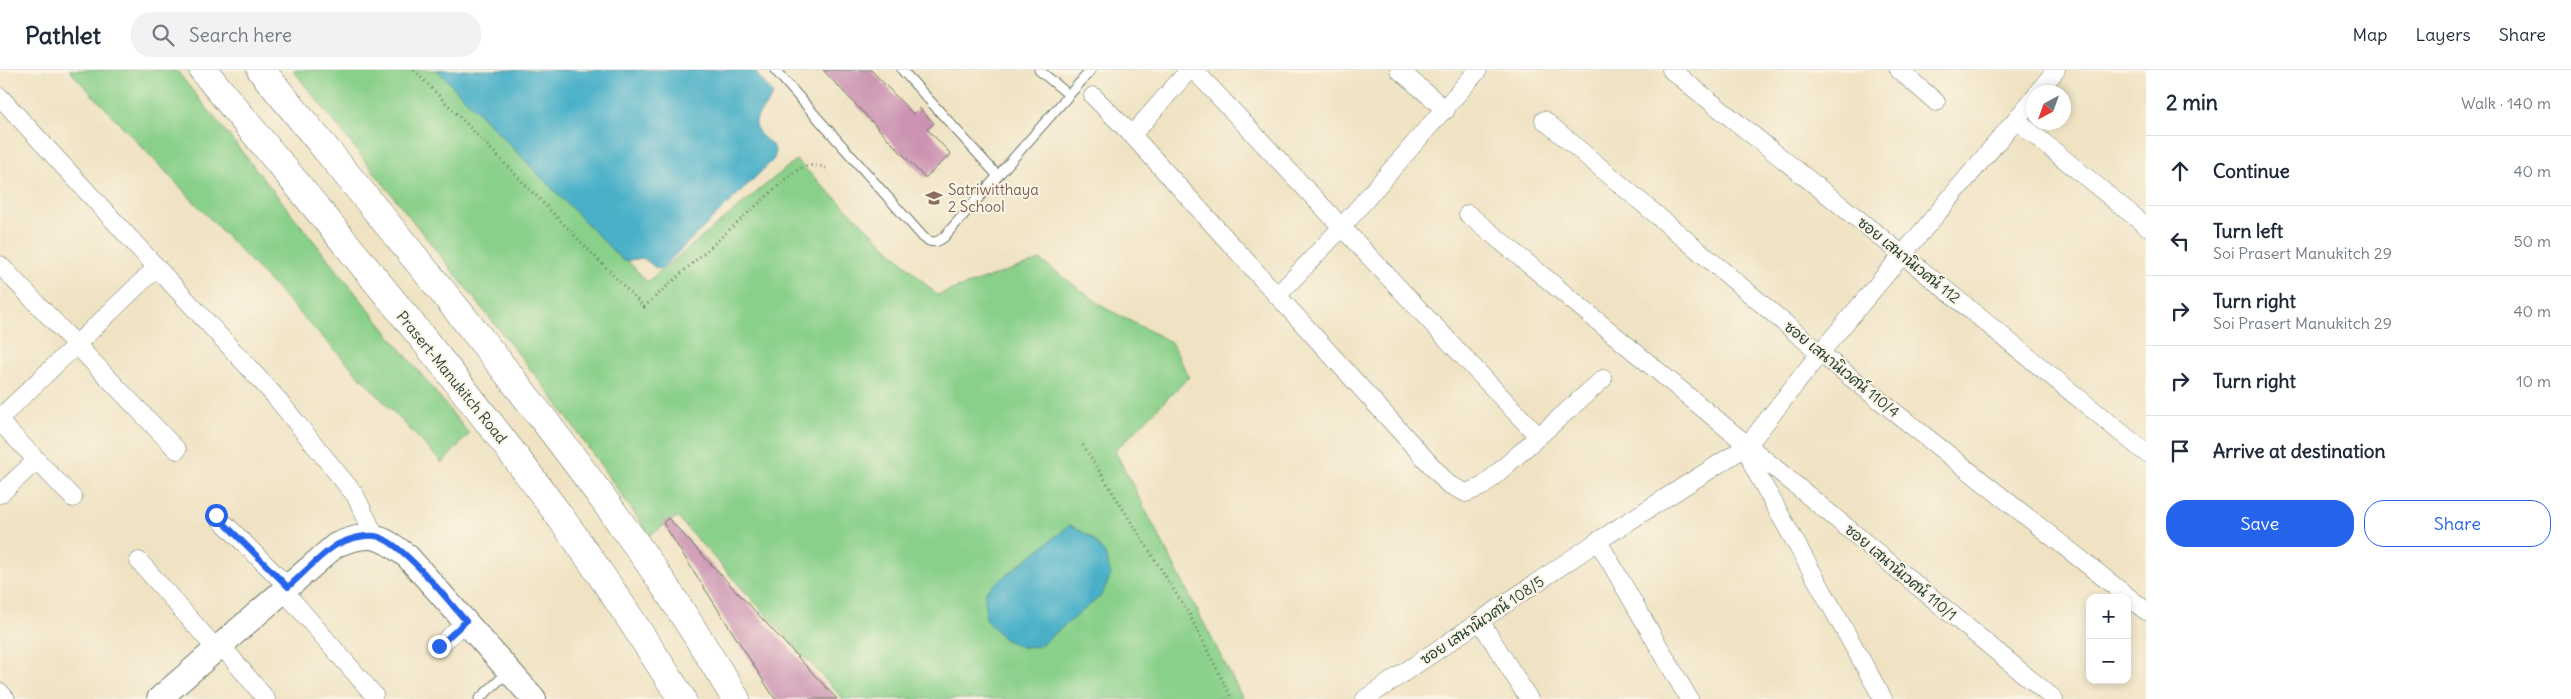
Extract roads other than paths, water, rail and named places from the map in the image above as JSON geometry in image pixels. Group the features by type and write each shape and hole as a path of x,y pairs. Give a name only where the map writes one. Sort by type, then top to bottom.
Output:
{"main road":[{"name":"Prasert-Manukitch Road","path":"203,70 494,430 564,523 637,628 682,699"},
{"path":"261,70 448,299 573,460 631,537 736,699"}],"street":[{"path":"1132,134 1189,70"},
{"path":"1194,70 1538,436"},
{"path":"1399,70 1446,110"},
{"path":"1277,296 1341,228 1446,110 1478,70"},
{"name":"ซอย เสนานิเวศน์ 112","path":"1670,70 1903,255 2146,453"},
{"path":"1899,70 1936,102"},
{"path":"2044,85 2056,70"},
{"path":"1093,96 1132,134 1448,484 1466,493 1482,486 1604,378"},
{"path":"0,97 260,379 355,495 375,536"},
{"name":"ซอย เสนานิเวศน์ 108/5","path":"1365,699 1598,541 1748,446 1820,353 2026,108"},
{"name":"ซอย เสนานิเวศน์ 110/4","path":"1544,120 1820,353 2146,611"},
{"path":"2016,120 2146,226"},
{"name":"ซอย เสนานิเวศน์ 110/1","path":"1468,214 2054,699"},
{"path":"0,265 177,450"},
{"path":"0,418 157,267"},
{"path":"0,422 73,498"},
{"path":"1748,446 1753,466 1883,699"},
{"path":"0,494 37,460"},
{"path":"216,515 286,589 374,695"},
{"path":"159,699 336,545 357,537 375,536 387,540 408,557 534,699"},
{"path":"1598,541 1689,699"},
{"path":"139,561 266,699"},
{"path":"439,646 466,621"},
{"path":"1480,621 1528,699"},
{"path":"0,692 6,699"}],"lane":[{"path":"774,70 928,241 936,243 941,240 1091,70"},
{"path":"902,70 997,175"},
{"path":"1038,70 1069,95"},
{"path":"479,699 510,671"}],"water":[{"path":"437,70 754,70 773,94 758,116 756,124 760,134 774,148 774,159 661,269 656,268 643,258 623,261"},
{"path":"1070,525 1091,537 1105,554 1111,575 1101,596 1039,646 1022,647 1004,639 986,619 985,592"}],"place":[{"name":"Satriwitthaya 2 School","path":"934,198"}]}
